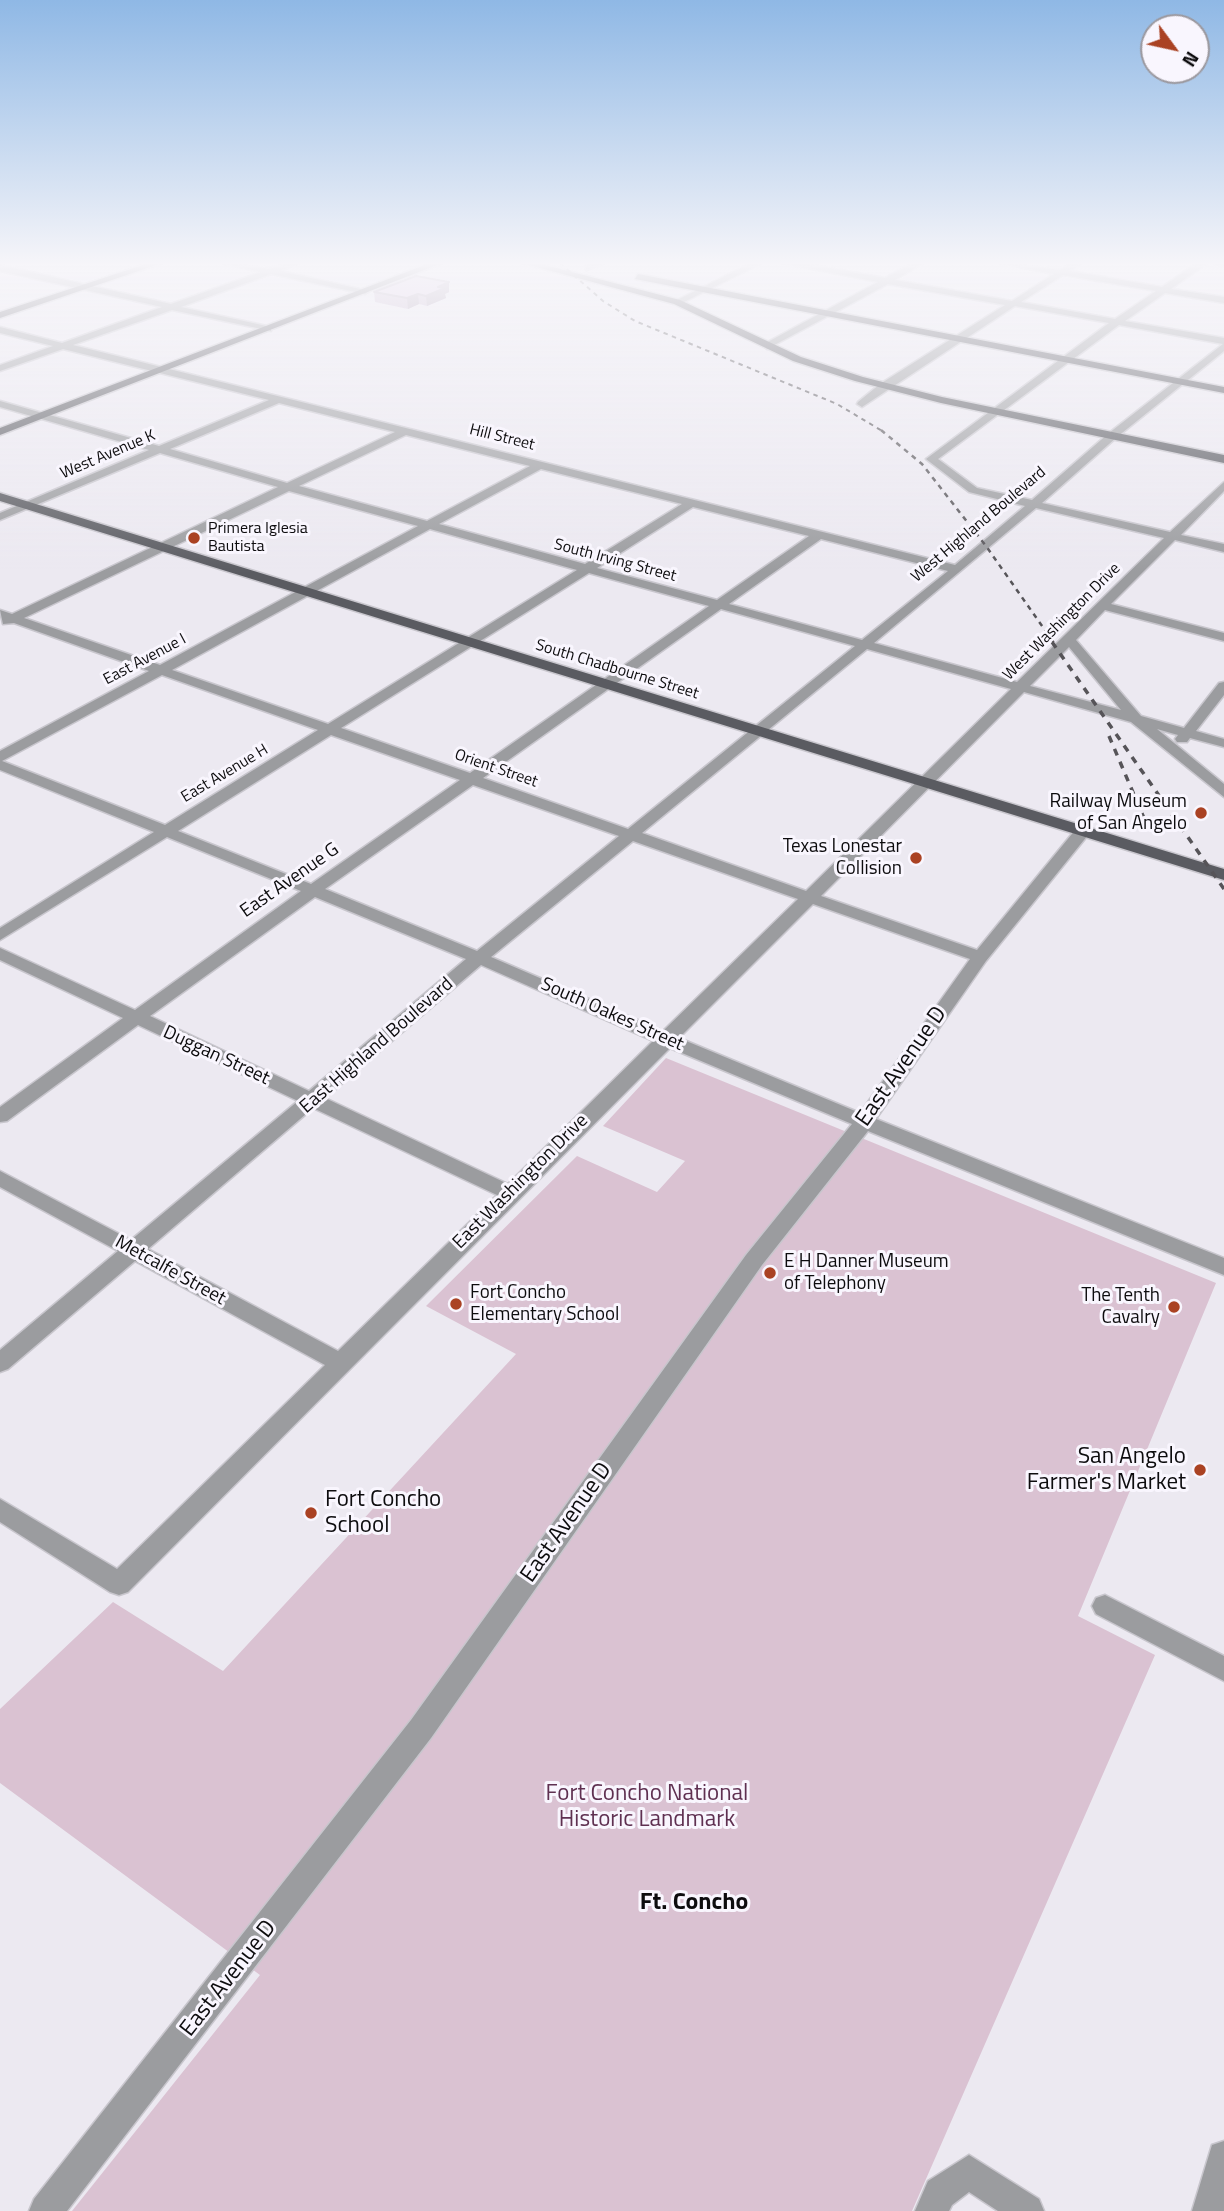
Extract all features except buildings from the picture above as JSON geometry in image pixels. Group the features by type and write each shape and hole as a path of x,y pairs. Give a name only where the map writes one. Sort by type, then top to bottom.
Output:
{"main road":[{"path":"0,432 171,366"},
{"path":"820,366 884,386 1224,458"},
{"path":"1099,366 1224,390"},
{"name":"South Chadbourne Street","path":"0,497 1224,875"}],"street":[{"name":"Hill Street","path":"146,366 954,569"},
{"path":"862,404 915,366"},
{"path":"1054,366 930,459 962,485 1032,505 1224,548"},
{"name":"West Highland Boulevard","path":"756,731 954,569 986,546 1113,435 1198,366"},
{"name":"West Avenue K","path":"0,517 278,400"},
{"name":"South Irving Street","path":"0,404 587,570 1224,743"},
{"path":"4,619 163,548 405,432"},
{"name":"East Avenue I","path":"0,757 540,465"},
{"name":"West Washington Drive","path":"925,783 1224,485"},
{"name":"East Avenue H","path":"0,935 692,503"},
{"name":"East Avenue G","path":"0,1116 313,890 474,780 819,535"},
{"path":"1103,606 1224,637"},
{"name":"Orient Street","path":"4,619 163,671 980,957"},
{"path":"1069,639 1134,717 1175,748 1224,792"},
{"path":"1175,748 1224,686"},
{"name":"East Highland Boulevard","path":"0,1363 313,1101 477,959 756,731"},
{"name":"South Oakes Street","path":"0,765 567,994 664,1039 1224,1267"},
{"name":"East Washington Drive","path":"0,1508 119,1584 664,1039 925,783"},
{"name":"East Avenue D","path":"46,2211 421,1730 754,1260 864,1122 980,957 1082,832"},
{"name":"Duggan Street","path":"0,953 510,1193"},
{"name":"Metcalfe Street","path":"0,1178 341,1363"},
{"path":"1105,1605 1224,1670"},
{"path":"1209,2211 1224,2157"},
{"path":"932,2211 940,2193 969,2172 1027,2211"}],"green space":[{"name":"Fort Concho National Historic Landmark","path":"666,1058 1216,1283 1078,1616 1155,1655 912,2211 72,2211 260,1975 0,1783 0,1709 113,1602 223,1671 516,1354 426,1306 577,1156 657,1192 685,1161 603,1126"}],"railway":[{"path":"745,366 837,404 882,431"},
{"path":"882,431 922,464 986,546 1054,643"},
{"path":"1052,642 1224,889"},
{"path":"1109,736 1146,823"}],"place":[{"name":"Primera Iglesia Bautista","path":"194,538"},
{"name":"Railway Museum of San Angelo","path":"1201,813"},
{"name":"Texas Lonestar Collision","path":"916,858"},
{"name":"E H Danner Museum of Telephony","path":"770,1273"},
{"name":"Fort Concho Elementary School","path":"456,1304"},
{"name":"The Tenth Cavalry","path":"1174,1307"},
{"name":"San Angelo Farmer's Market","path":"1200,1470"},
{"name":"Fort Concho School","path":"311,1513"}],"district":[{"name":"Ft. Concho","path":"694,1903"}]}
